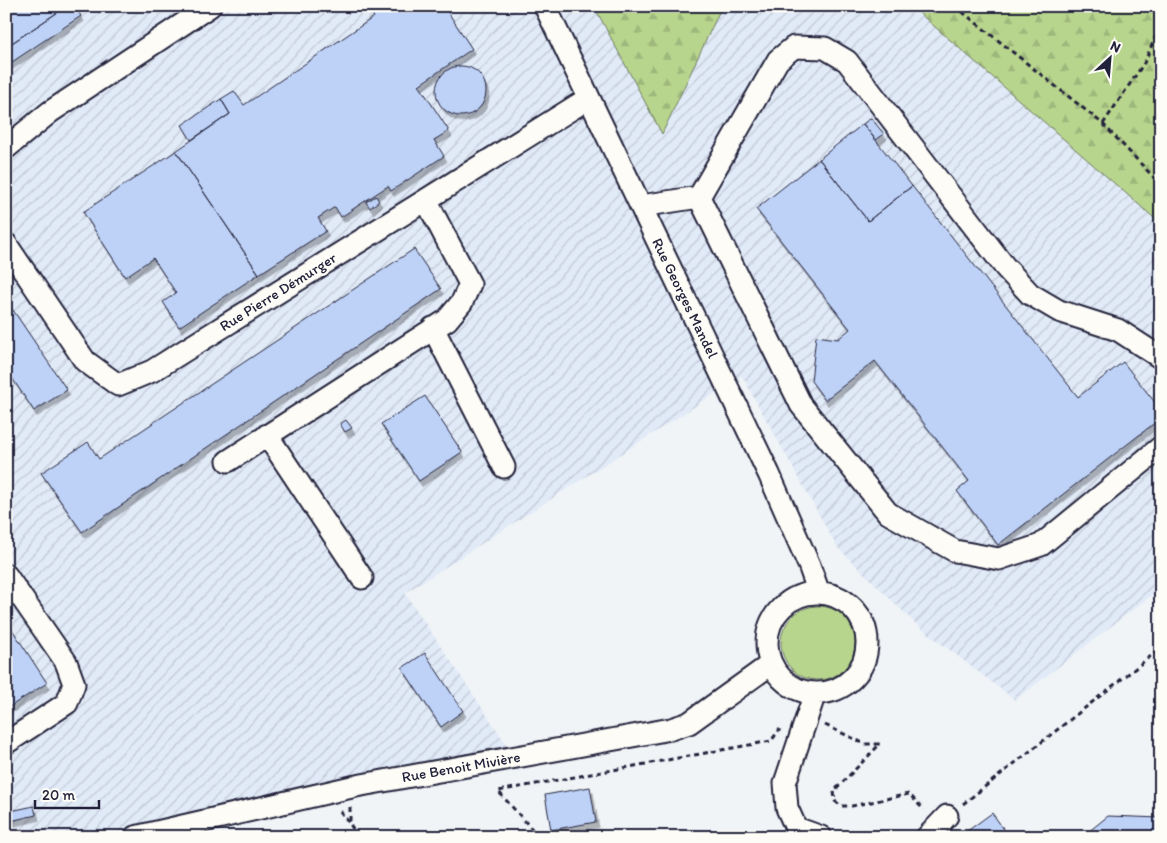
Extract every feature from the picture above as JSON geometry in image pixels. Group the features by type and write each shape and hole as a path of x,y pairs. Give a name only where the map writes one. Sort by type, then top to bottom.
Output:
{"street":[{"name":"Rue Georges Mandel","path":"545,6 769,474 809,565 819,593"},
{"path":"6,148 50,112 201,9"},
{"path":"699,198 778,60 794,47 825,48 847,61 1005,268 1030,294 1059,312 1118,330 1161,358"},
{"name":"Rue Pierre Démurger","path":"6,244 85,360 118,385 152,371 589,98"},
{"path":"641,206 699,198"},
{"path":"699,198 801,404 888,513 955,551 999,559 1041,545 1161,447"},
{"path":"228,461 447,320 462,302 470,284 426,200"},
{"path":"433,328 504,468"},
{"path":"267,435 362,578"},
{"path":"6,575 66,662 74,684 67,703 6,743"},
{"path":"819,593 836,597 850,606 861,620 866,637 866,654 859,670 848,683 833,691 815,693 802,691 789,685 779,676 771,664 767,650 767,635 772,622 780,610 791,600 804,595 819,593"},
{"name":"Rue Benoit Mivière","path":"135,837 356,786 671,729 689,723 771,664"},
{"path":"815,693 785,783 787,808 796,828 820,837"}],"path":[{"path":"955,6 1103,124 1161,185"},
{"path":"1103,124 1144,63 1161,25"},
{"path":"539,837 498,791 772,741 780,728 805,722 830,726 865,744 880,744 834,792 835,801 841,806 852,806 909,794 937,826 1161,648"},
{"path":"356,786 350,797 350,824 358,837"}],"shaded area":[{"path":"6,6 594,6 662,133 722,6 911,6 1161,224 1161,588 1015,700 917,625 837,547 742,376 405,593 523,769 314,805 192,837 6,837"}],"green space":[{"path":"594,6 722,6 662,134"},
{"path":"911,6 1161,6 1161,224"},
{"path":"818,606 832,609 844,617 852,629 855,643 852,657 844,669 832,677 818,680 804,677 792,669 784,657 781,643 784,629 792,617 804,609"}],"building":[{"path":"6,6 67,6 6,47"},
{"path":"67,6 75,6 81,16 6,66 6,47"},
{"path":"368,6 444,6 472,49 419,85 449,131 434,140 444,156 391,191 388,186 341,217 335,207 318,218 326,231 259,274 176,151 230,114 221,99 234,91 244,105 374,17"},
{"path":"461,66 470,68 481,77 486,91 484,100 475,111 461,116 452,114 441,105 436,91 438,82 447,71"},
{"path":"221,99 230,114 191,140 182,125"},
{"path":"871,118 884,134 876,140 863,124"},
{"path":"863,124 912,186 868,221 819,159"},
{"path":"176,151 259,274 179,327 163,302 176,293 153,258 125,277 83,212"},
{"path":"819,159 868,221 912,186 1078,397 1123,362 1161,410 1161,418 998,545 957,491 969,481 875,361 825,400 811,381 816,336 838,339 850,329 756,209"},
{"path":"376,196 379,201 370,208 366,202"},
{"path":"414,249 441,289 82,532 41,473 88,442 99,459"},
{"path":"13,310 67,390 34,411 6,369 6,314"},
{"path":"425,396 462,452 419,481 381,424"},
{"path":"346,420 352,428 345,432 340,424"},
{"path":"6,620 47,683 6,709"},
{"path":"425,653 463,711 441,727 402,668"},
{"path":"590,787 596,822 551,830 545,795"},
{"path":"34,806 36,815 6,822 6,812"},
{"path":"992,813 1006,832 999,837 959,837"},
{"path":"1108,816 1161,818 1161,837 1082,837"}]}
